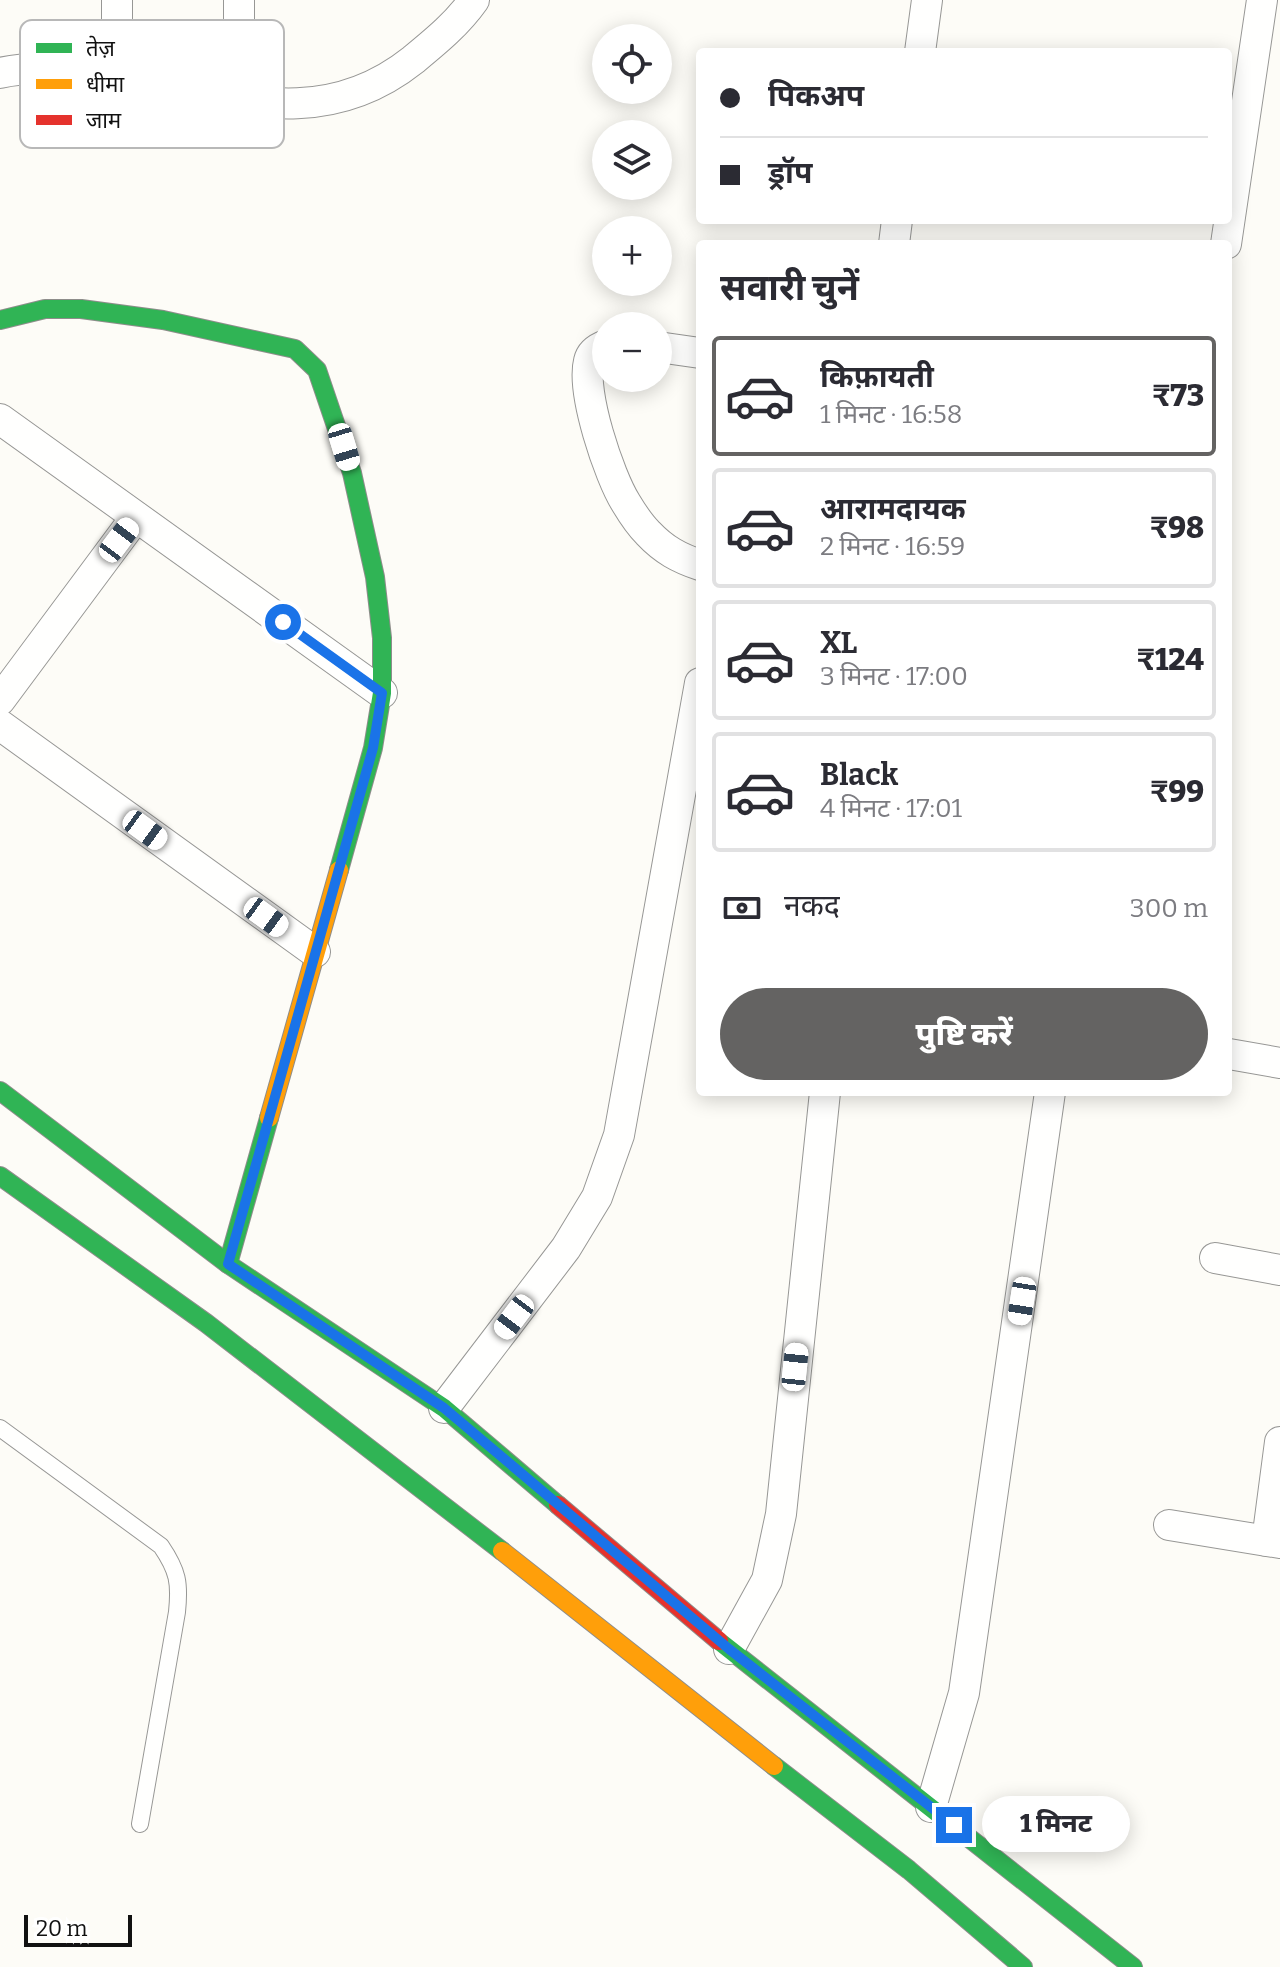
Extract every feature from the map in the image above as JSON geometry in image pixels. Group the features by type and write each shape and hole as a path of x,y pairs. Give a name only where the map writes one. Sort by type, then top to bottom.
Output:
{"main road":[{"path":"0,320 45,309 81,309 163,320 295,349 317,370 328,395 355,488 375,577 382,638 382,693 373,748 228,1264"},
{"path":"0,1091 338,1345 444,1408 729,1649 1133,1967"},
{"path":"2,1184 310,1393 417,1483 692,1703 909,1870 1004,1962"}],"street":[{"path":"284,105 316,104 377,85 434,43 460,19 474,0"},
{"path":"921,48 927,0"},
{"path":"1232,203 1262,0"},
{"path":"0,73 20,71"},
{"path":"672,349 696,352"},
{"path":"592,355 588,376 605,457 626,504 649,533 675,557 696,564"},
{"path":"0,419 382,693"},
{"path":"0,700 136,517"},
{"path":"444,1408 566,1248 597,1197 619,1135 696,710"},
{"path":"0,725 315,952"},
{"path":"1232,1055 1280,1063"},
{"path":"729,1649 767,1580 781,1514 825,1096"},
{"path":"931,1807 964,1693 1049,1096"},
{"path":"1215,1258 1280,1270"},
{"path":"1169,1525 1274,1542 1280,1442"}],"lane":[{"path":"0,1428 161,1546 172,1561 180,1583 140,1824"}],"traffic: fast":[{"path":"0,320 45,309 81,309 163,320 295,349 317,370 352,473 375,577 382,638 382,693 373,748 339,870"},
{"path":"0,1091 228,1264 444,1408 558,1505"},
{"path":"228,1264 269,1118"},
{"path":"0,1176 206,1323 502,1551"},
{"path":"719,1641 1133,1967"},
{"path":"774,1766 909,1870 1023,1967"}],"traffic: slow":[{"path":"269,1118 339,870"},
{"path":"502,1551 774,1766"}],"traffic: jam":[{"path":"558,1505 719,1641"}],"route":[{"path":"283,622 382,693 373,748 228,1264 444,1408 729,1649 954,1825"}]}
